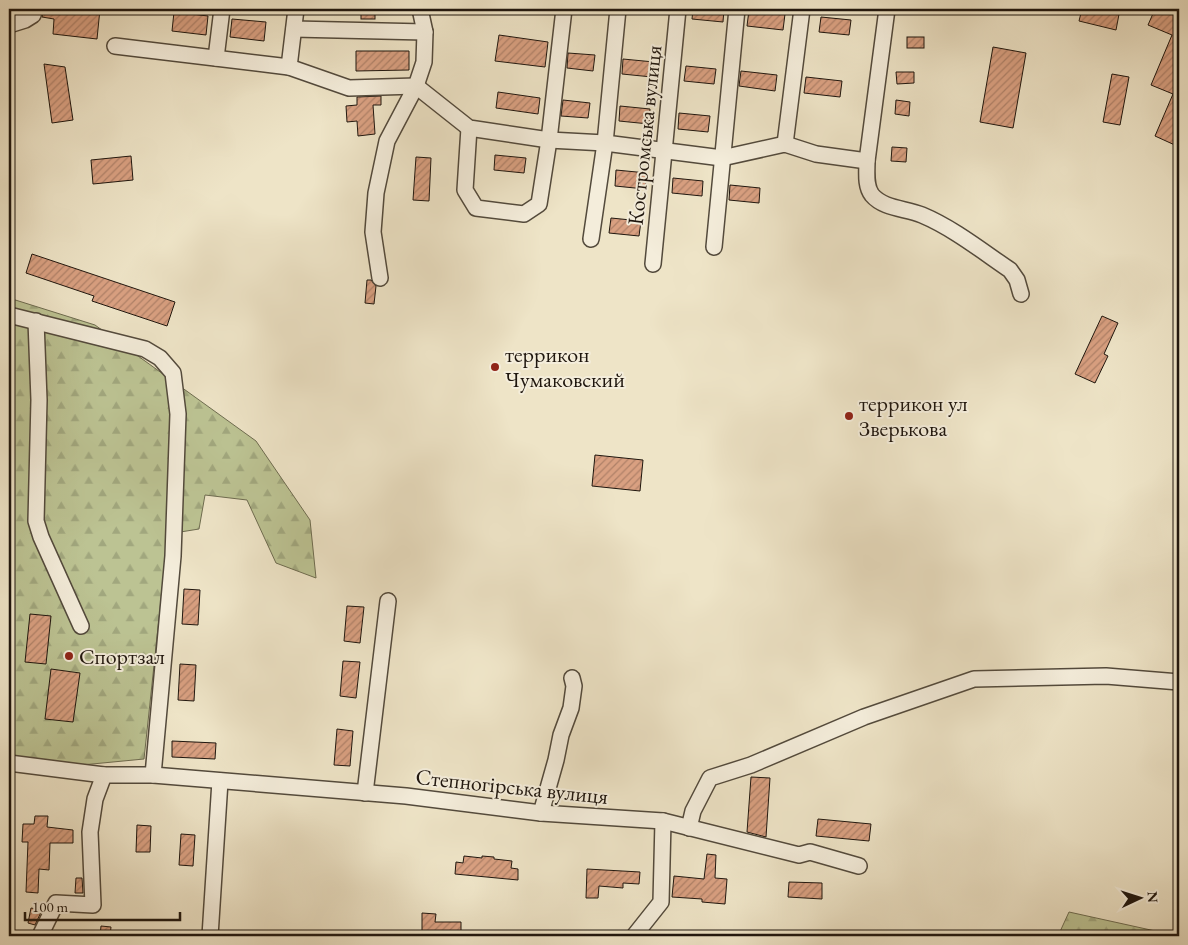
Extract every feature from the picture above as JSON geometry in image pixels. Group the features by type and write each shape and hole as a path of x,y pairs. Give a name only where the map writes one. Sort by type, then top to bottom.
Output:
{"street":[{"path":"9,25 25,20 34,14 35,9"},
{"path":"216,58 222,9"},
{"path":"289,67 296,9"},
{"path":"380,278 373,232 376,193 387,141 416,86 424,62 424,32 420,9"},
{"path":"469,128 465,190 476,208 524,214 540,204 564,9"},
{"path":"592,239 605,143 618,9"},
{"name":"Костромська вулиця","path":"653,264 678,9"},
{"path":"714,247 737,9"},
{"path":"785,144 802,9"},
{"path":"887,9 867,161 866,182 871,194 882,203 922,215 950,230 1010,270 1017,280 1021,294"},
{"path":"294,29 424,32"},
{"path":"115,46 289,67 349,88 416,86 469,128 549,140 605,143 722,158 785,144 816,154 867,161"},
{"path":"9,315 145,349 160,358 173,373 178,414 173,556 153,775"},
{"path":"36,321 38,400 36,521 41,537 81,626"},
{"path":"365,793 388,601"},
{"path":"689,828 693,811 710,778 751,765 864,717 974,679 1106,676 1179,682"},
{"path":"542,813 561,735 571,708 574,686 572,678"},
{"name":"Степногірська вулиця","path":"9,763 104,775 153,775 406,796 542,813 663,821 799,855 810,852 860,866"},
{"path":"40,936 56,903 93,905 90,832 95,799 104,775"},
{"path":"210,936 220,781"},
{"path":"634,936 661,902 663,821"}],"green space":[{"path":"9,298 95,325 256,441 310,520 316,578 276,563 247,500 205,495 199,529 168,534 144,759 9,772"},
{"path":"1069,912 1178,936 1058,936"}],"building":[{"path":"44,9 100,9 97,39 53,34 54,19 42,17"},
{"path":"361,9 375,9 375,19 361,19"},
{"path":"693,9 724,9 723,22 692,19"},
{"path":"1082,9 1120,9 1116,30 1079,21"},
{"path":"1155,9 1179,9 1179,140 1177,146 1155,136 1173,94 1151,85 1172,35 1148,25"},
{"path":"749,10 785,14 783,30 747,26"},
{"path":"174,12 208,16 206,35 172,31"},
{"path":"821,17 851,20 849,35 819,32"},
{"path":"232,19 266,22 264,41 230,37"},
{"path":"499,35 548,42 545,67 495,61"},
{"path":"907,37 924,37 924,48 907,48"},
{"path":"993,47 1026,53 1013,128 980,122"},
{"path":"356,51 409,51 409,70 356,71"},
{"path":"568,53 595,55 593,71 567,68"},
{"path":"623,59 654,62 652,77 622,74"},
{"path":"44,64 65,67 73,120 52,123"},
{"path":"686,66 716,69 714,84 684,81"},
{"path":"741,71 777,75 775,91 739,86"},
{"path":"896,72 914,72 914,83 897,84"},
{"path":"1112,74 1129,77 1120,125 1103,122"},
{"path":"806,77 842,81 840,97 804,93"},
{"path":"498,92 540,98 538,114 496,108"},
{"path":"381,96 381,105 373,105 375,134 358,136 357,121 347,122 346,106 357,105 357,97"},
{"path":"563,100 590,103 588,118 561,116"},
{"path":"896,100 910,102 909,116 895,114"},
{"path":"620,106 650,109 649,124 619,121"},
{"path":"679,113 710,116 708,132 678,129"},
{"path":"892,147 907,148 906,162 891,161"},
{"path":"495,155 526,158 524,173 494,170"},
{"path":"131,156 133,180 93,184 91,160"},
{"path":"416,157 431,158 429,201 413,200"},
{"path":"616,170 647,173 645,189 615,186"},
{"path":"673,178 703,181 702,196 672,193"},
{"path":"730,185 760,188 759,203 729,200"},
{"path":"611,218 641,221 639,236 609,233"},
{"path":"32,254 175,302 167,326 92,301 94,296 26,273"},
{"path":"367,280 371,280 376,286 374,304 365,303"},
{"path":"1102,316 1118,323 1104,354 1108,356 1095,383 1075,374"},
{"path":"595,455 643,460 640,491 592,486"},
{"path":"184,589 200,590 198,625 182,624"},
{"path":"347,606 364,607 360,643 344,641"},
{"path":"30,614 51,616 46,664 25,662"},
{"path":"343,661 360,662 356,698 340,696"},
{"path":"180,664 196,665 194,701 178,700"},
{"path":"51,669 80,673 73,722 45,719"},
{"path":"337,729 353,731 350,766 334,765"},
{"path":"172,741 216,743 215,759 172,757"},
{"path":"751,777 770,778 766,837 747,832"},
{"path":"35,816 48,816 47,827 73,830 73,843 50,843 49,870 39,869 38,893 26,892 28,842 22,842 23,824 34,824"},
{"path":"818,819 871,824 869,841 816,836"},
{"path":"137,825 151,826 150,852 136,852"},
{"path":"181,834 195,835 193,866 179,865"},
{"path":"707,854 716,855 715,878 727,879 725,904 702,902 702,899 672,897 674,876 704,879"},
{"path":"464,856 494,857 494,859 512,861 511,868 518,869 518,880 455,874 456,862 463,863"},
{"path":"587,869 640,872 639,884 623,883 623,888 599,886 598,898 586,898"},
{"path":"76,878 82,878 83,893 75,893"},
{"path":"789,882 822,883 822,899 788,897"},
{"path":"31,908 42,910 35,925 28,923"},
{"path":"422,913 436,914 435,922 461,922 461,934 422,934"},
{"path":"101,926 111,927 110,936 100,936"}],"place":[{"name":"террикон Чумаковский","path":"495,367"},
{"name":"террикон ул Зверькова","path":"849,416"},
{"name":"Спортзал","path":"69,656"}]}
